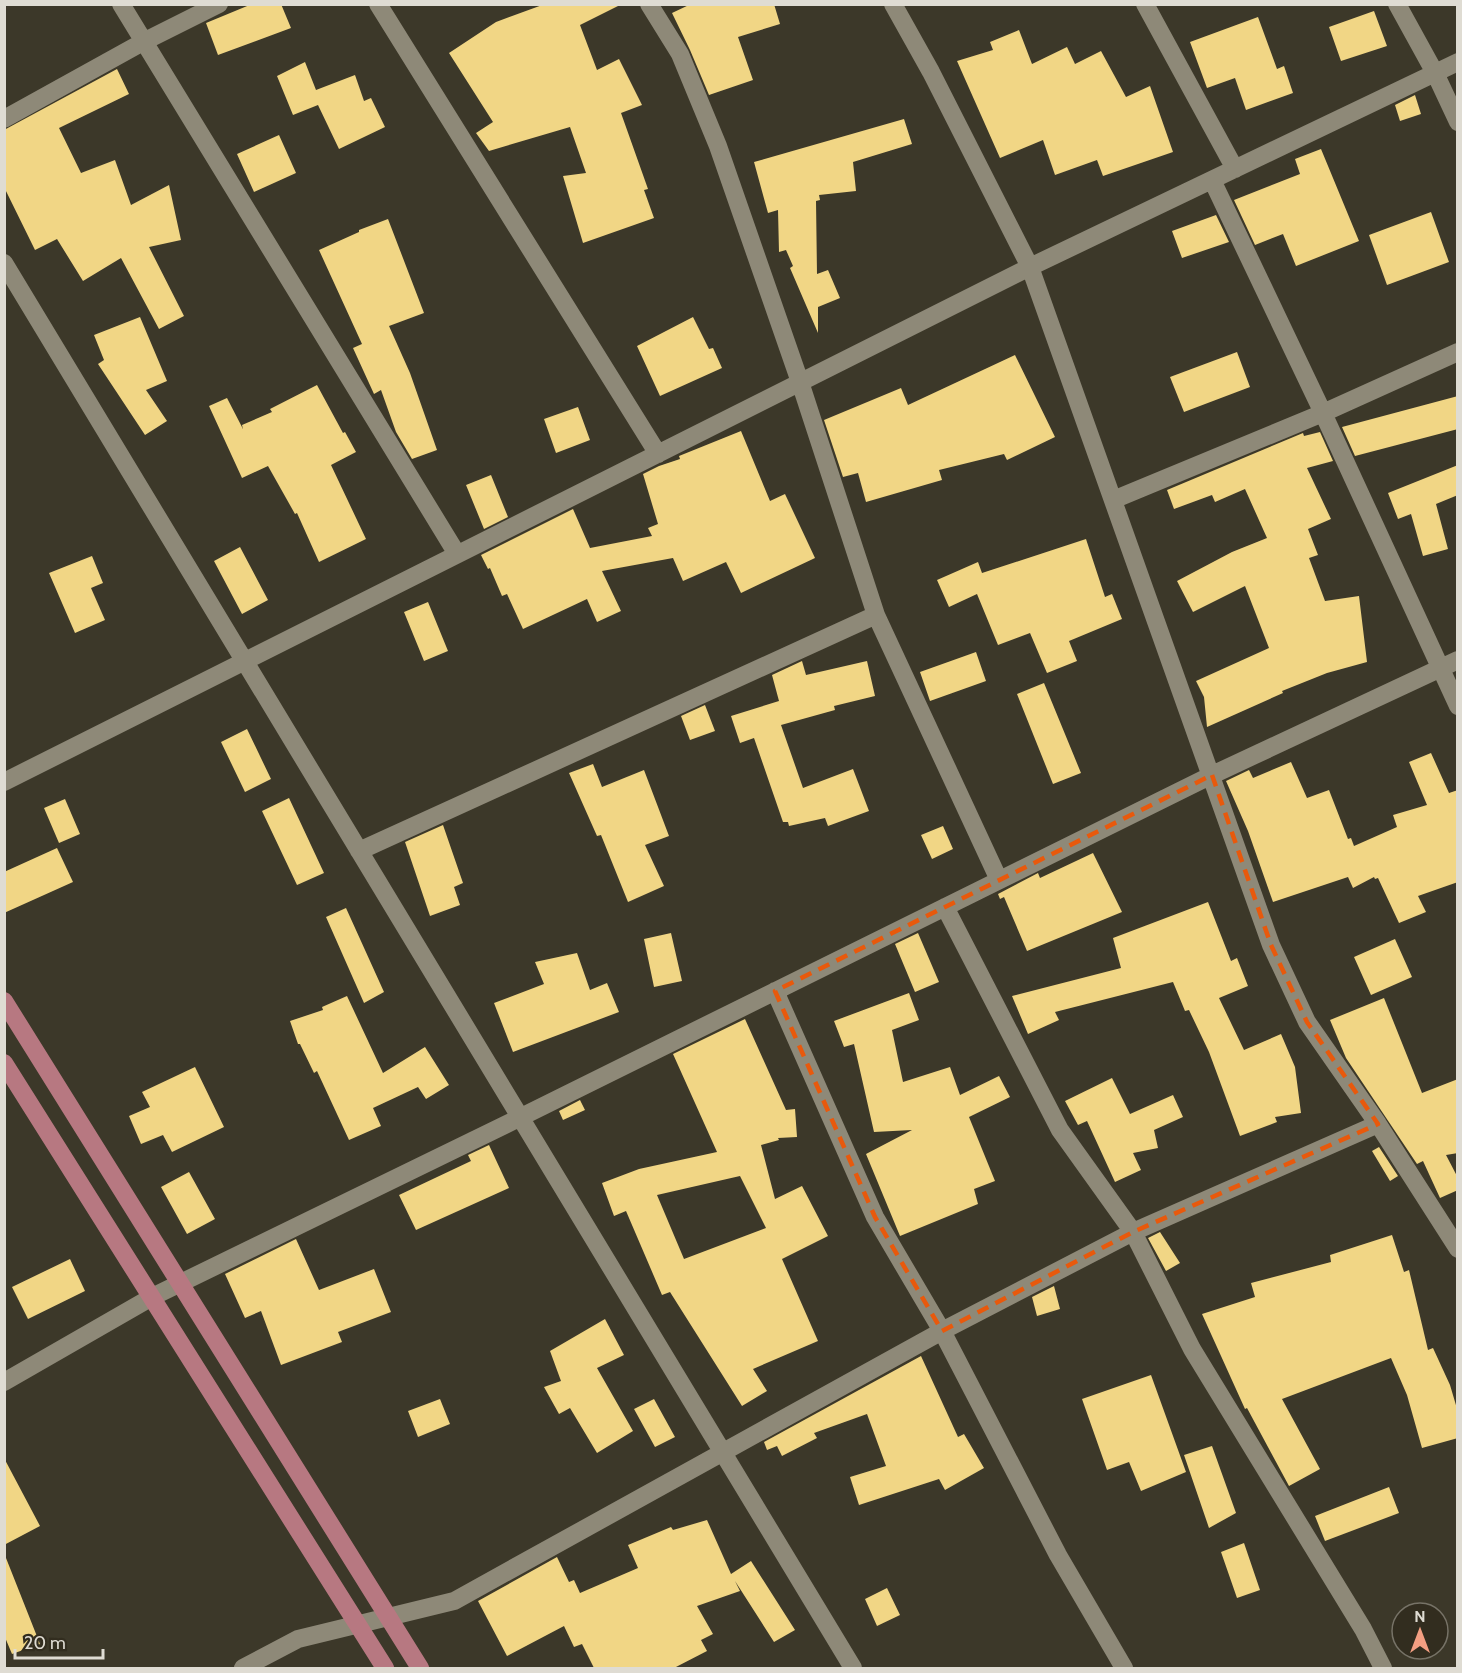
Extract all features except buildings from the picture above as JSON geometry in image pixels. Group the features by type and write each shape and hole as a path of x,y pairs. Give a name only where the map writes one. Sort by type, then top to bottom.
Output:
{"main road":[{"path":"4,1001 420,1668"},
{"path":"4,1063 385,1668"}],"street":[{"path":"121,4 456,554"},
{"path":"4,119 143,42 219,4"},
{"path":"378,4 658,454"},
{"path":"649,4 680,54 718,146 800,382 876,615 999,880"},
{"path":"893,4 931,72 1030,267 1271,945 1307,1022 1378,1124 1458,1249"},
{"path":"1145,4 1235,169"},
{"path":"1397,4 1435,73 1458,122"},
{"path":"4,782 1030,267 1458,62"},
{"path":"1212,180 1323,413 1458,706"},
{"path":"4,263 853,1668"},
{"path":"1113,500 1323,413 1458,352"},
{"path":"359,851 876,615"},
{"path":"4,1382 152,1296 519,1118 1212,775 1458,660"},
{"path":"945,907 1060,1130 1133,1232 1192,1349 1363,1629 1383,1668"},
{"path":"775,991 875,1217 942,1331 1058,1555 1124,1668"},
{"path":"243,1668 298,1639 454,1601 942,1331 1133,1232 1378,1124"}],"highlighted area":[{"path":"1212,775 1271,945 1307,1022 1378,1124 1133,1232 942,1331 875,1217 775,991"}]}
